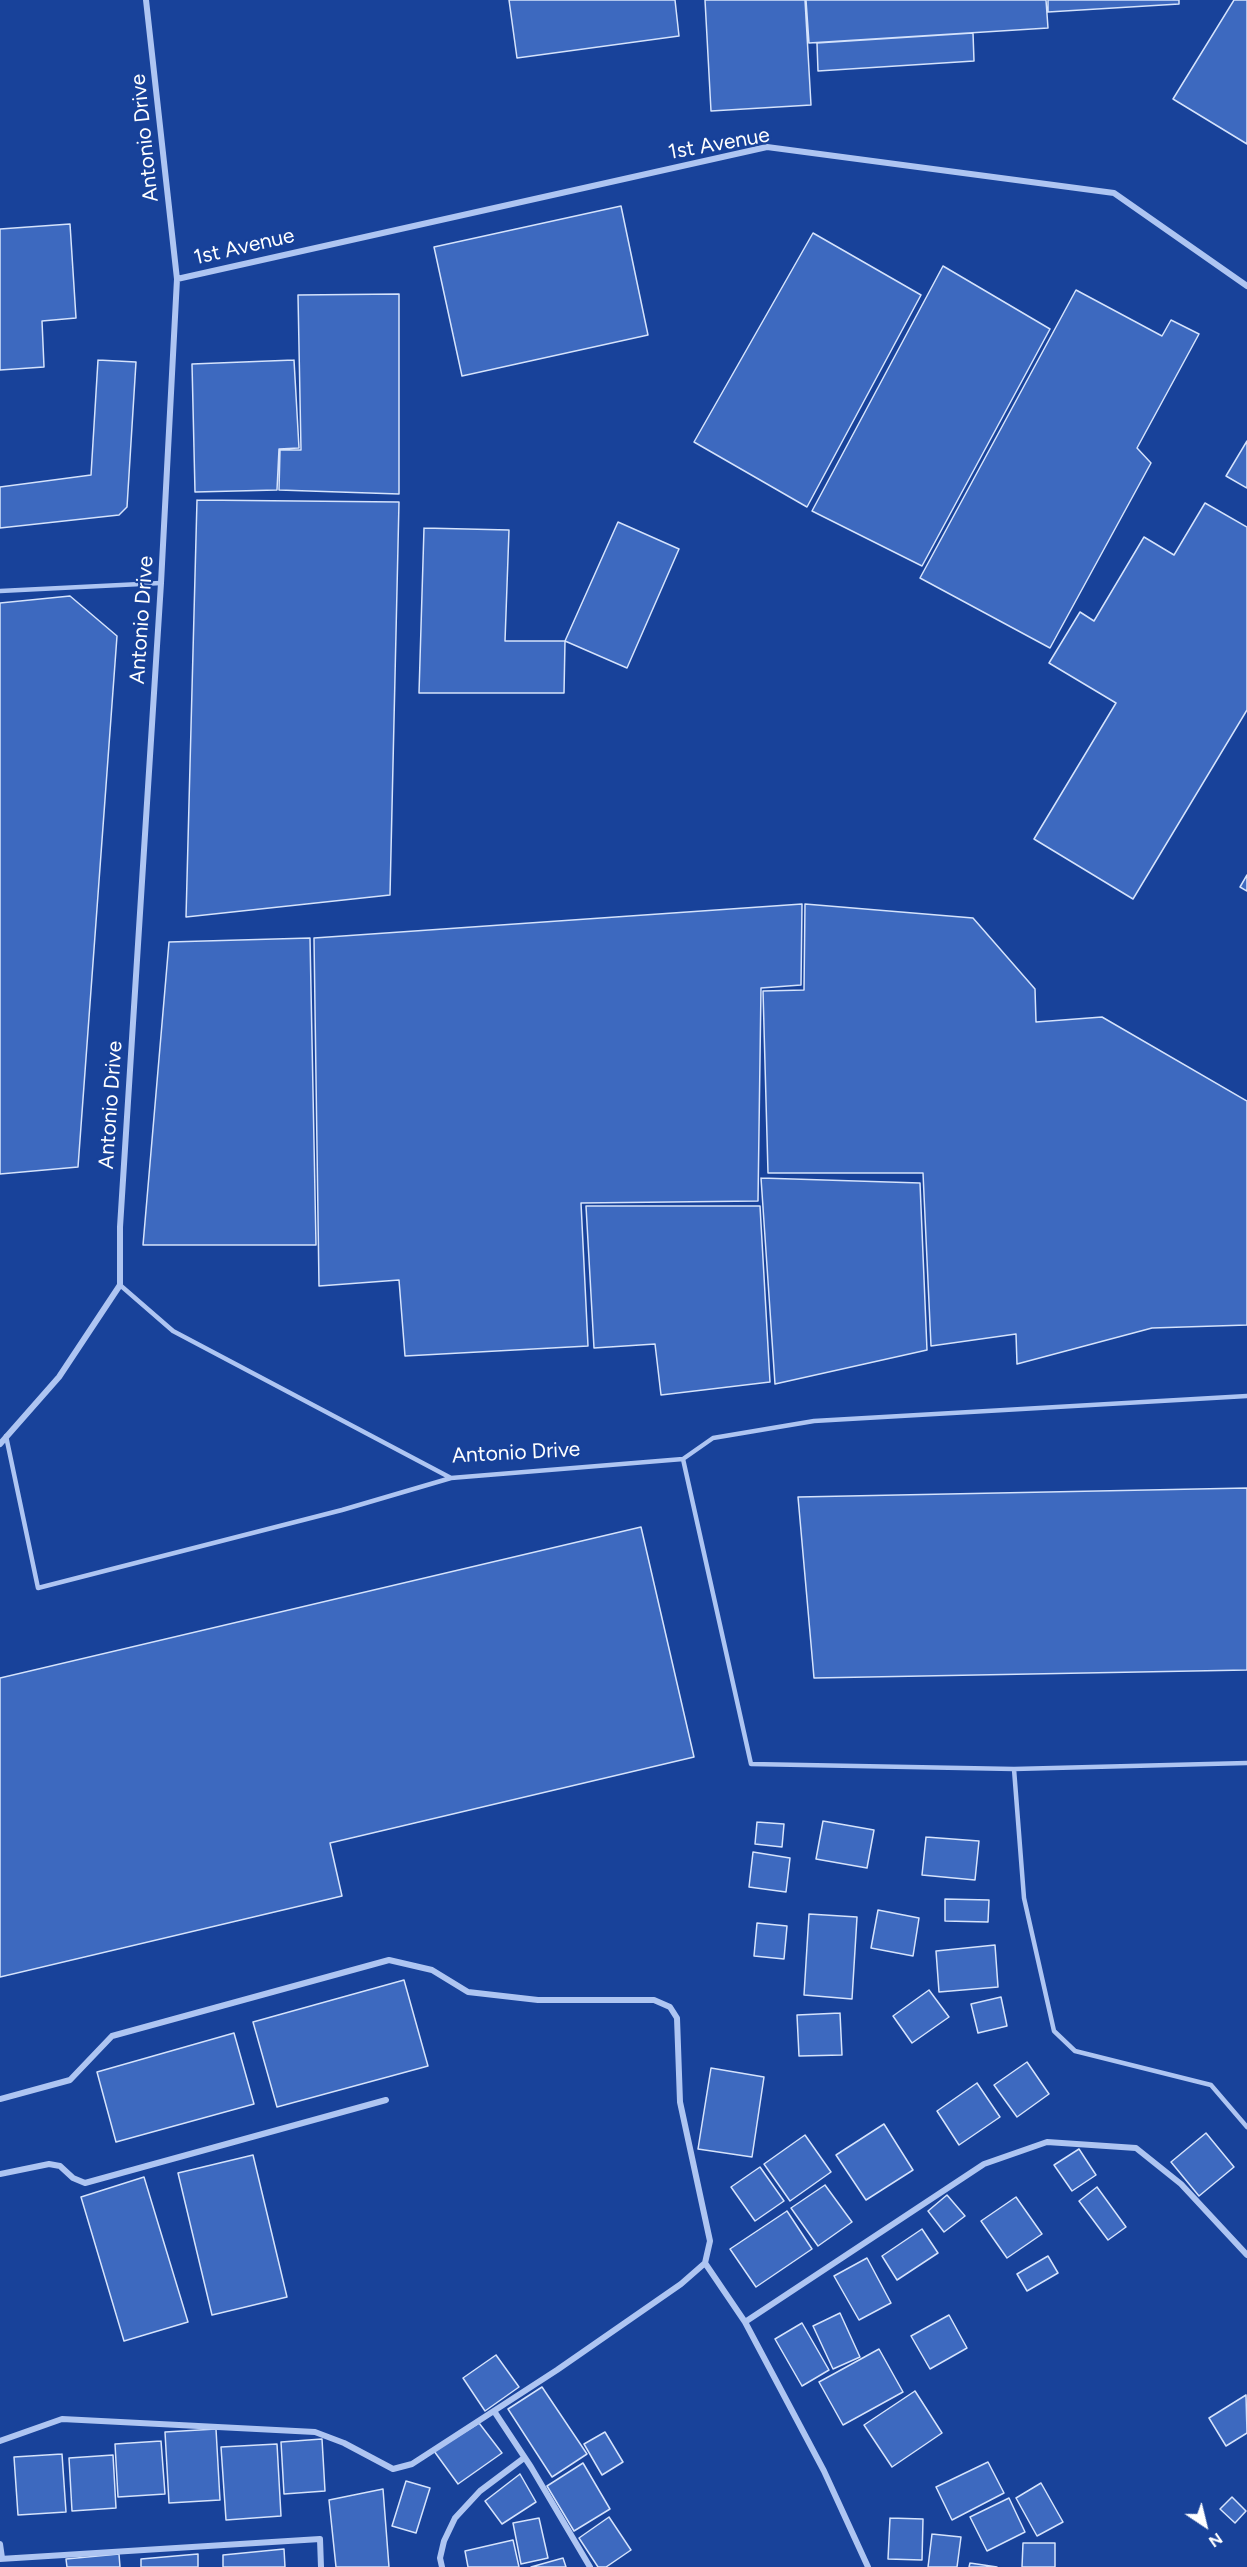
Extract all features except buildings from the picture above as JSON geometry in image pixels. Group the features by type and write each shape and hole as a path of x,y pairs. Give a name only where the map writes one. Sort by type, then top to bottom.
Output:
{"street":[{"name":"Antonio Drive","path":"120,1285 120,1227 161,583 177,279 146,0"},
{"name":"1st Avenue","path":"177,279 767,147 1114,193 1247,286"},
{"path":"0,1444 59,1377 120,1285"},
{"path":"0,2099 70,2080 112,2036 389,1960 432,1970 468,1992 538,2000 654,2000 670,2007 677,2018 680,2102 710,2241 705,2263 681,2284 412,2464 393,2469 315,2432 62,2419 0,2441"},
{"path":"0,2174 49,2164 60,2166 73,2178 85,2183 386,2100"},
{"path":"745,2322 984,2164 1047,2142 1136,2148 1181,2184 1247,2255"},
{"path":"705,2263 745,2322 824,2471 868,2567"},
{"path":"494,2410 590,2567"},
{"path":"442,2567 440,2558 444,2541 456,2518 480,2491 524,2458"},
{"path":"0,2544 1,2558 320,2539 321,2567"}],"lane":[{"path":"0,591 161,583"},
{"name":"Antonio Drive","path":"120,1285 173,1331 451,1478 683,1459"},
{"path":"1247,1396 814,1421 713,1438 683,1459 751,1764 1014,1769 1247,1763"},
{"path":"6,1436 38,1588 342,1510 451,1478"},
{"path":"1014,1769 1024,1898 1054,2031 1075,2051 1210,2085 1247,2127"}]}
